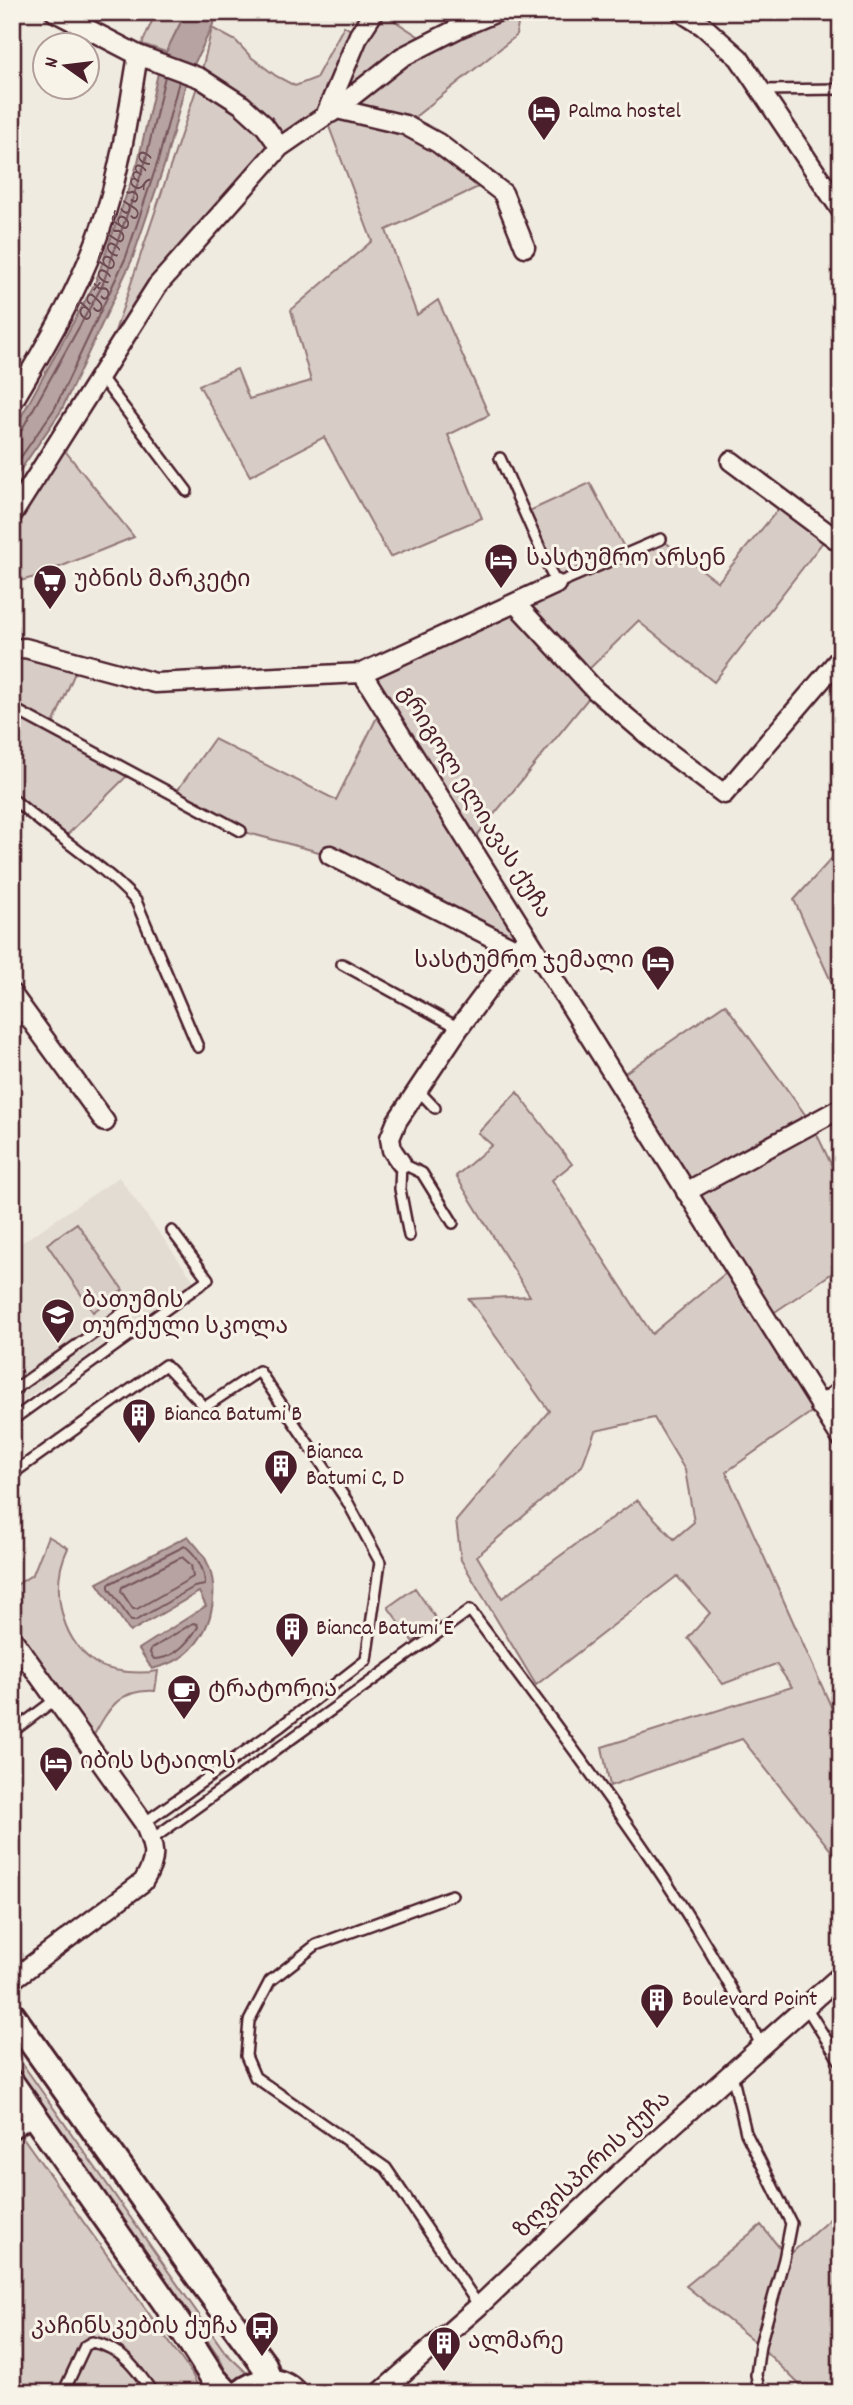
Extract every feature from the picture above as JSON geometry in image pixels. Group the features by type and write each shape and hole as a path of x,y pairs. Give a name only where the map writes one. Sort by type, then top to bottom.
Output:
{"main road":[{"path":"12,2015 264,2365 269,2381"},
{"path":"12,2084 166,2302 214,2379 227,2393"},
{"path":"242,2393 251,2385 269,2381 286,2386 294,2393"}],"street":[{"path":"55,12 138,55 200,78 242,105 264,125 279,147"},
{"path":"331,113 359,36 374,12"},
{"path":"12,515 157,286 279,147 331,113 402,57 459,27 497,12"},
{"path":"681,12 703,26 738,58 841,210"},
{"path":"12,403 77,285 105,214 121,154 138,55"},
{"path":"331,113 405,125 438,143 503,193 525,247"},
{"path":"731,461 841,542"},
{"path":"12,649 25,649 155,683 362,673 556,584"},
{"path":"515,603 595,690 659,745 724,794 841,657"},
{"name":"გრიგოლ ელიავას ქუჩა","path":"362,673 522,944 686,1192 841,1438"},
{"path":"330,855 522,944 459,1028 397,1121 390,1138 391,1150 401,1163"},
{"path":"12,994 105,1122"},
{"path":"686,1192 841,1108"},
{"path":"820,1406 841,1391"},
{"path":"12,1980 143,1882 152,1867 155,1848 148,1832 13,1642"},
{"name":"ზღვისპირის ქუჩა","path":"380,2393 841,1975"},
{"path":"12,2132 35,2117"}],"lane":[{"path":"762,90 841,89"},
{"path":"100,376 187,491"},
{"path":"500,458 556,584 660,539"},
{"path":"12,708 241,831"},
{"path":"12,798 136,901 198,1046"},
{"path":"342,964 459,1028"},
{"path":"418,1090 435,1108"},
{"path":"409,1236 400,1189 401,1163 422,1173 453,1223"},
{"path":"12,1420 208,1279 172,1231"},
{"path":"12,1391 128,1309"},
{"path":"12,1474 165,1366 205,1407 259,1371 347,1502 380,1562 366,1660 148,1832"},
{"path":"148,1832 470,1610 652,1858 733,1987 762,2047"},
{"path":"12,1732 56,1699"},
{"path":"452,1895 316,1945 270,1981 249,2021 246,2056 255,2077 386,2168 479,2306"},
{"path":"806,2007 841,2063"},
{"path":"732,2074 746,2133 791,2223 760,2345 756,2375 760,2393"},
{"path":"63,2393 85,2346 92,2342 118,2353 134,2365 153,2393"}],"shaded area":[{"path":"156,12 186,12 166,52 142,44"},
{"path":"381,12 429,43 497,12 520,12 516,36 405,125 489,182 386,230 417,315 438,300 489,415 448,435 482,518 390,557 324,437 250,476 199,385 237,369 249,399 311,381 291,310 372,241 325,116 279,147 157,286 100,376 200,78 212,28 236,41 251,57 276,76 295,86 316,78 344,26 359,35"},
{"path":"58,442 134,537 35,577 12,583 12,515"},
{"path":"590,483 627,553 661,539 718,582 785,501 829,534 714,682 638,621 582,676 595,690 470,844 527,937 517,950 330,855 241,831 174,795 214,739 336,800 383,705 362,673 556,584 525,513"},
{"path":"12,649 79,663 51,729 131,772 62,840 12,798"},
{"path":"841,848 841,986 835,990 794,900"},
{"path":"725,1004 812,1124 841,1185 841,1267 766,1318 820,1406 726,1472 834,1713 837,1761 841,1766 841,1855 837,1858 742,1739 610,1786 602,1747 792,1687 776,1664 723,1684 688,1638 710,1613 677,1576 536,1685 461,1560 456,1521 549,1411 469,1299 530,1296 456,1176 492,1145 478,1133 517,1092 572,1164 552,1180 652,1334 733,1267 616,1079","holes":["654,1418 685,1470 694,1522 674,1539 637,1500 502,1598 477,1556 582,1466 595,1431"]},
{"name":"ბათუმის თურქული სკოლა","path":"119,1177 194,1281 12,1409 12,1249"},
{"path":"77,1223 123,1290 93,1312 47,1244"},
{"path":"48,1536 68,1548 60,1578 61,1610 73,1639 82,1651 100,1666 134,1672 158,1671 155,1691 132,1693 117,1702 94,1735 12,1623 12,1588 33,1574"},
{"path":"415,1588 439,1623 413,1642 388,1607"},
{"path":"12,2049 225,2352 251,2377 234,2389 219,2357 12,2061"},
{"path":"12,2122 192,2374 201,2393 12,2393"},
{"path":"841,2209 841,2393 808,2393 760,2346 686,2286 761,2225 787,2257"}],"water":[{"name":"მეჯინისწყალი","path":"186,12 219,12 187,79 165,163 132,260 61,411 12,482 12,433 95,283 138,162 160,64"},
{"path":"188,1536 203,1555 211,1572 213,1602 210,1616 196,1643 186,1654 152,1669 139,1649 206,1606 199,1592 130,1632 97,1583"}],"place":[{"name":"Palma hostel","path":"544,142"},
{"name":"სასტუმრო არსენ","path":"501,590"},
{"name":"უბნის მარკეტი","path":"50,611"},
{"name":"სასტუმრო ჯემალი","path":"658,992"},
{"name":"ბათუმის თურქული სკოლა","path":"58,1345"},
{"name":"Bianca Batumi B","path":"139,1445"},
{"name":"Bianca Batumi C, D","path":"281,1496"},
{"name":"Bianca Batumi E","path":"292,1659"},
{"name":"ტრატორია","path":"184,1721"},
{"name":"იბის სტაილს","path":"56,1793"},
{"name":"Boulevard Point","path":"657,2030"},
{"name":"კაჩინსკების ქუჩა","path":"262,2358"},
{"name":"ალმარე","path":"444,2373"}]}
